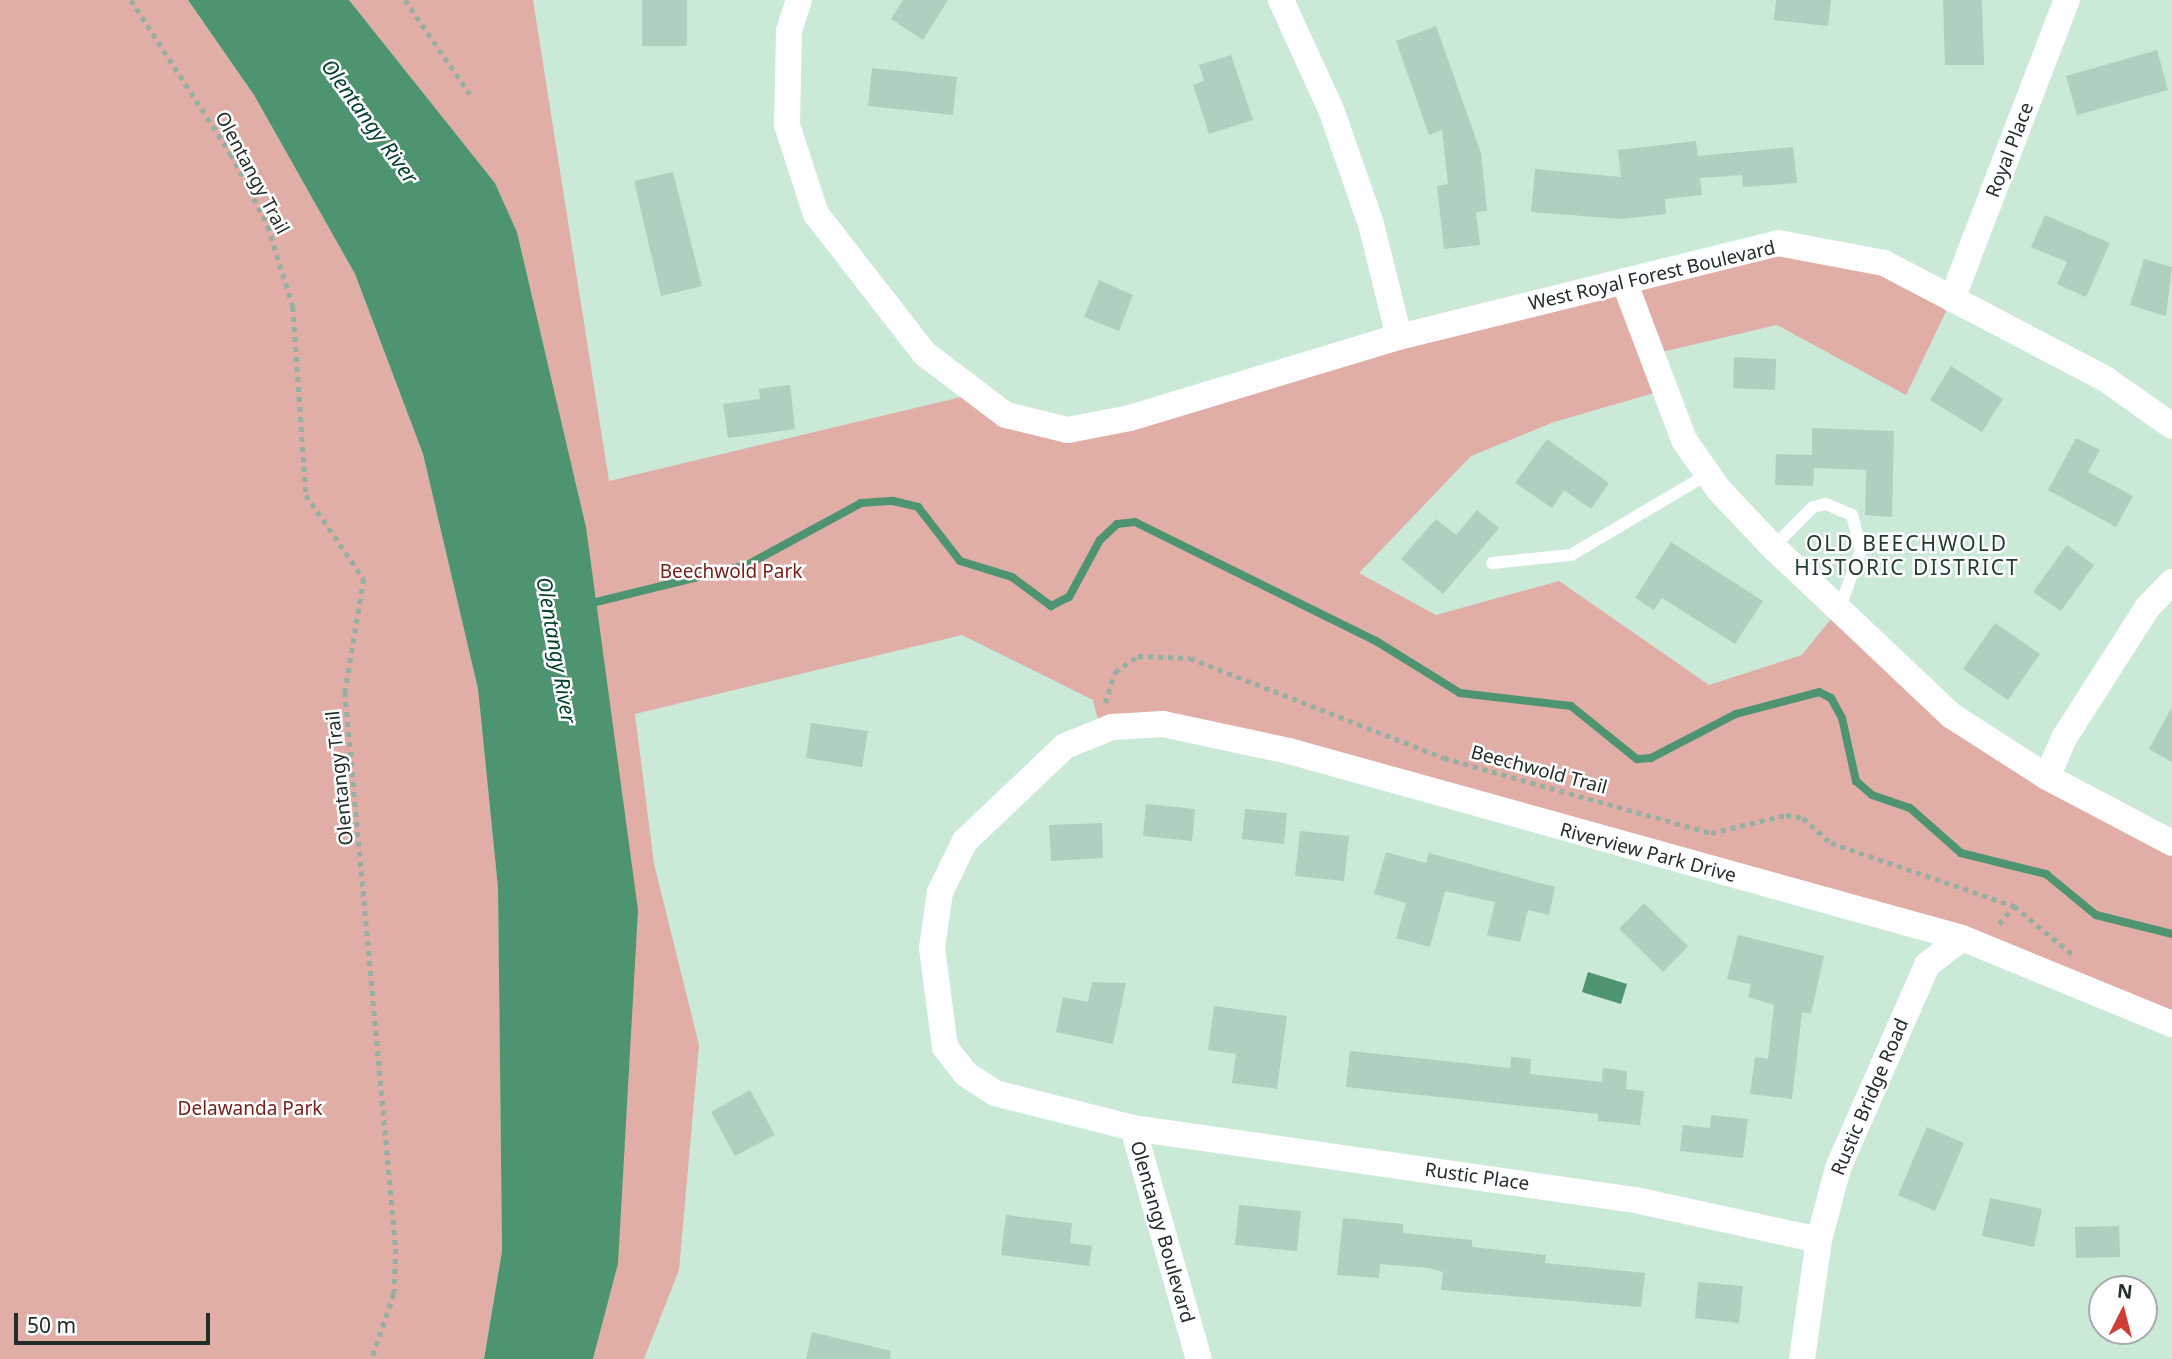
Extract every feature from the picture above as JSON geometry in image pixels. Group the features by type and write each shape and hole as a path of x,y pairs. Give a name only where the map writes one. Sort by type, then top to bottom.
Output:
{"street":[{"name":"West Royal Forest Boulevard","path":"799,0 789,31 787,125 816,214 925,354 1006,415 1068,430 1103,424 1399,337 1778,243 1884,263 2104,378 2172,426"},
{"path":"1281,0 1332,112 1371,224 1399,337"},
{"name":"Royal Place","path":"1952,299 2067,0"},
{"path":"1624,281 1661,391 1708,474 1773,547 1952,716 2047,778 2172,843"},
{"path":"2047,778 2064,738 2147,608 2172,582"},
{"name":"Riverview Park Drive","path":"1107,729 1163,724 1289,751 1962,937 2172,1024"},
{"name":"Olentangy Boulevard","path":"1107,729 1065,746 965,841 940,892 932,948 945,1047 966,1074 1030,1104 1133,1128 1199,1359"},
{"name":"Rustic Bridge Road","path":"1802,1359 1819,1240 1838,1168 1927,965 1962,937"},
{"name":"Rustic Place","path":"1133,1128 1635,1200 1819,1240"}],"lane":[{"path":"1492,563 1571,555 1708,474"},
{"path":"1773,547 1813,507 1826,504 1852,515 1861,550 1839,609"}],"path":[{"name":"Olentangy Trail","path":"131,0 231,155 268,226 293,307 306,495 364,579 345,692 396,1249 394,1294 372,1359"},
{"path":"405,0 470,94"},
{"name":"Beechwold Trail","path":"1107,729 1109,685 1123,664 1161,653 1190,658 1444,758 1711,833 1786,815 1804,818 1831,843 2014,906"}],"green space":[{"name":"Delawanda Park","path":"0,0 188,0 254,95 355,274 423,454 478,689 498,888 502,1251 484,1359 0,1359"},
{"name":"Beechwold Park","path":"349,0 533,0 609,481 978,393 1068,430 1778,243 1884,263 1952,299 1906,395 1777,325 1649,355 1661,391 1554,422 1471,456 1359,573 1436,615 1559,581 1709,685 1802,655 1839,609 1952,716 2172,843 2172,1024 2066,977 1163,724 1101,732 1093,700 962,635 635,714 654,864 699,1045 679,1270 644,1359 593,1359 618,1264 622,1159 586,527 517,232 495,183"}],"water":[{"name":"Olentangy River","path":"188,0 349,0 495,183 517,232 586,527 638,910 618,1264 593,1359 484,1359 502,1251 498,888 478,689 423,454 355,274 254,95"},
{"path":"1588,972 1627,984 1621,1004 1582,992"}],"building":[{"path":"642,0 687,0 687,46 642,46"},
{"path":"903,0 948,0 923,40 891,19"},
{"path":"1776,0 1831,0 1828,26 1774,20"},
{"path":"1943,0 1982,0 1984,65 1945,65"},
{"path":"1436,26 1481,153 1487,211 1476,212 1480,245 1444,249 1437,186 1448,184 1442,130 1429,135 1396,41"},
{"path":"2157,50 2168,90 2077,115 2066,76"},
{"path":"1231,55 1253,120 1209,134 1193,85 1204,81 1199,65"},
{"path":"872,68 957,77 953,115 868,106"},
{"path":"1696,141 1698,156 1793,147 1797,183 1743,187 1742,175 1700,178 1702,195 1665,199 1666,214 1621,219 1531,212 1535,169 1621,177 1618,150"},
{"path":"673,172 702,286 661,296 634,181"},
{"path":"2045,215 2110,243 2086,297 2057,284 2067,262 2031,247"},
{"path":"2144,259 2172,267 2166,316 2130,305"},
{"path":"1099,280 1133,295 1119,331 1084,317"},
{"path":"1734,357 1776,359 1775,390 1733,388"},
{"path":"1951,366 2003,399 1982,432 1930,400"},
{"path":"790,385 795,429 728,438 723,404 760,399 759,389"},
{"path":"1812,428 1894,431 1892,517 1865,515 1866,470 1814,468 1813,486 1775,485 1776,454 1812,455"},
{"path":"2076,438 2100,450 2088,472 2133,496 2116,527 2048,490"},
{"path":"1547,439 1609,483 1591,509 1564,490 1552,508 1515,483"},
{"path":"1477,510 1499,528 1443,594 1401,559 1436,519 1456,535"},
{"path":"1671,542 1763,601 1735,644 1662,598 1654,610 1635,598"},
{"path":"2067,545 2094,565 2061,611 2033,592"},
{"path":"1995,623 2040,654 2008,700 1963,669"},
{"path":"2172,707 2172,762 2149,749"},
{"path":"811,723 868,731 862,767 806,758"},
{"path":"1146,804 1195,809 1192,841 1143,836"},
{"path":"1245,809 1287,813 1284,844 1242,839"},
{"path":"1102,823 1103,858 1051,861 1049,825"},
{"path":"1300,831 1349,836 1344,881 1295,876"},
{"path":"1386,852 1426,863 1429,853 1555,887 1549,915 1528,910 1520,942 1487,935 1495,902 1445,891 1430,947 1396,938 1406,903 1374,894"},
{"path":"1644,903 1688,946 1663,972 1619,929"},
{"path":"1738,935 1824,956 1811,1014 1802,1012 1792,1099 1750,1094 1755,1057 1768,1059 1774,1005 1748,997 1751,984 1727,979"},
{"path":"1092,982 1126,983 1113,1044 1056,1032 1063,997 1088,1002"},
{"path":"1214,1006 1287,1016 1277,1089 1232,1083 1236,1054 1208,1050"},
{"path":"1350,1051 1510,1068 1511,1057 1531,1059 1530,1074 1602,1082 1603,1068 1627,1071 1626,1089 1644,1091 1640,1125 1598,1121 1598,1114 1346,1087"},
{"path":"750,1090 775,1135 735,1156 711,1112"},
{"path":"1711,1115 1748,1119 1743,1158 1680,1151 1683,1125 1710,1128"},
{"path":"1927,1127 1964,1143 1935,1211 1898,1195"},
{"path":"1990,1198 2042,1209 2034,1247 1982,1236"},
{"path":"1239,1205 1301,1211 1297,1251 1235,1245"},
{"path":"1006,1215 1072,1223 1070,1243 1092,1246 1089,1266 1001,1255"},
{"path":"1343,1218 1403,1224 1403,1233 1472,1240 1472,1247 1546,1255 1545,1263 1645,1273 1641,1307 1441,1290 1443,1272 1428,1268 1380,1264 1379,1278 1337,1275"},
{"path":"2119,1226 2120,1257 2076,1258 2075,1227"},
{"path":"1698,1282 1743,1286 1739,1323 1695,1318"},
{"path":"812,1332 891,1351 890,1359 806,1359"}],"waterway":[{"path":"596,602 747,565 861,503 893,501 918,507 960,561 1012,577 1051,606 1069,597 1100,540 1117,524 1135,522 1376,641 1460,693 1571,706 1637,759 1651,758 1736,714 1819,692 1831,698 1842,718 1856,781 1872,795 1910,808 1961,853 2046,874 2096,915 2172,934"}],"district":[{"name":"OLD BEECHWOLD HISTORIC DISTRICT","path":"1907,555"}]}
